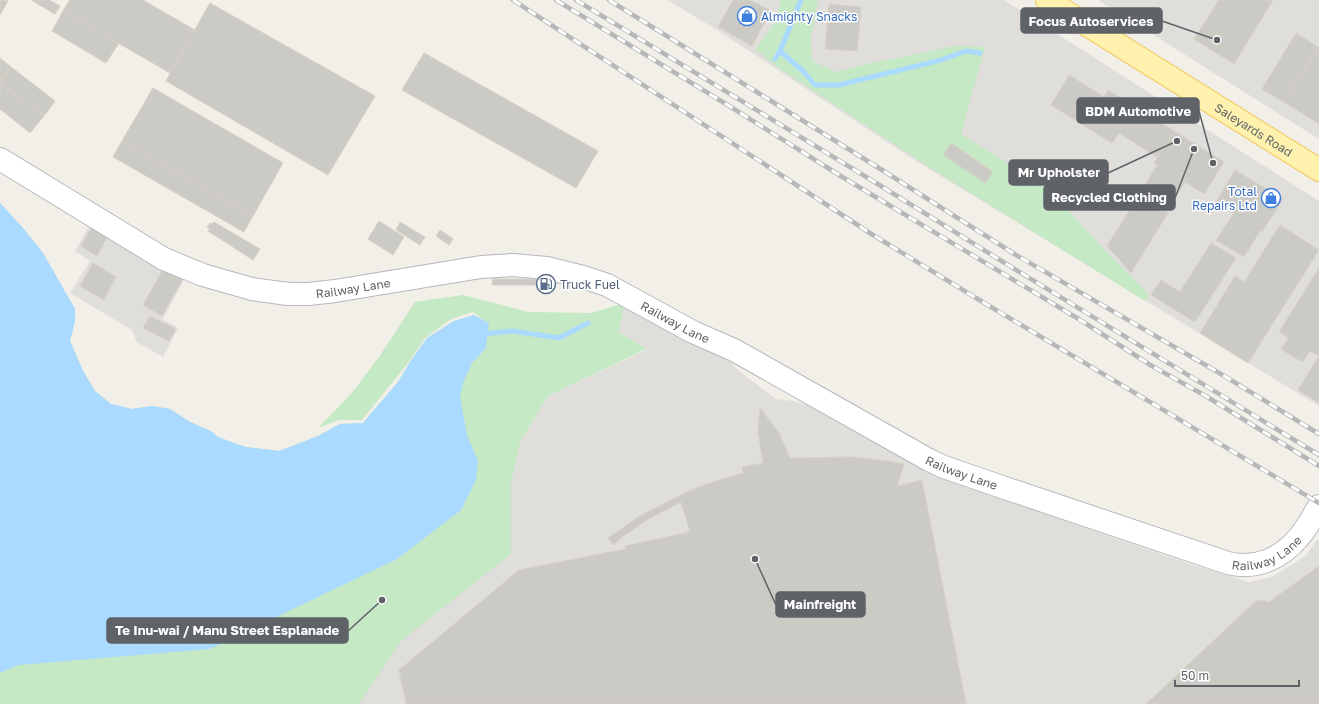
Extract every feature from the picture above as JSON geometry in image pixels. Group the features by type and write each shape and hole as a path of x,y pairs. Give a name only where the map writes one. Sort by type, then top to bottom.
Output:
{"main road":[{"name":"Saleyards Road","path":"1047,0 1319,170"}],"street":[{"name":"Railway Lane","path":"0,159 164,260 202,275 252,289 296,295 335,292 481,267 514,265 560,271 607,285 693,332 734,350 914,453 944,467 1219,561 1237,565 1252,565 1269,561 1283,552 1299,537 1319,506"}],"shaded area":[{"path":"668,0 1004,0 1319,201 1319,406 916,161 728,37"},
{"path":"1098,0 1319,0 1319,139"},
{"path":"91,223 184,279 163,319 178,328 163,357 137,342 132,330 70,293 90,261 75,251"},
{"path":"625,303 707,345 776,399 808,405 937,477 1190,564 1249,582 1271,577 1287,568 1306,555 1317,540 1319,542 1319,704 283,704 520,442 548,396 646,350 618,332"}],"green space":[{"path":"780,0 818,0 811,37 812,61 836,72 870,63 953,46 985,47 961,134 1049,189 1102,247 1149,295 1145,301 932,169 777,67 756,49 777,19"},
{"path":"0,203 43,253 75,309 75,321 70,341 83,371 95,391 111,404 132,409 152,406 170,409 190,422 211,431 218,437 245,447 280,451 318,436 340,424 363,423 398,382 427,338 454,321 474,315 484,320 473,312 451,319 425,338 408,363 362,420 339,420 318,428 351,394 379,357 415,302 463,295 528,312 591,313 625,303 619,332 646,349 548,396 520,442 511,484 511,554 401,641 359,704 0,704"}],"water":[{"path":"0,203 43,253 75,309 75,321 70,341 83,371 95,391 111,404 132,409 152,406 170,409 190,422 211,431 218,437 245,447 279,451 318,436 340,424 363,423 398,382 427,338 454,321 474,315 489,323 486,348 472,363 463,383 460,397 467,435 478,461 476,480 461,510 397,559 210,649 18,665 0,673"}],"building":[{"path":"0,0 8,1 0,15"},
{"path":"31,0 49,0 60,6 55,14"},
{"path":"70,0 143,0 195,30 170,73 63,11"},
{"path":"733,0 750,0 771,11 752,46 718,27"},
{"path":"1219,0 1273,0 1234,64 1194,39"},
{"path":"210,3 375,96 328,175 166,81"},
{"path":"829,4 861,7 857,51 825,49"},
{"path":"63,11 119,43 106,63 52,31"},
{"path":"1296,33 1318,47 1284,102 1262,89"},
{"path":"1319,46 1319,124 1284,102"},
{"path":"424,53 598,151 576,188 402,90"},
{"path":"0,58 11,67 0,81"},
{"path":"11,67 55,101 44,116 0,83"},
{"path":"1069,75 1104,97 1108,90 1174,131 1157,157 1119,133 1112,143 1051,105"},
{"path":"0,83 44,116 30,133 0,109"},
{"path":"153,88 283,163 253,216 122,141"},
{"path":"1174,131 1224,162 1204,194 1185,182 1169,207 1142,190 1157,165 1154,163"},
{"path":"122,141 253,216 244,232 113,157"},
{"path":"951,143 993,172 985,183 943,155"},
{"path":"1235,170 1283,199 1262,232 1260,231 1244,257 1216,240 1234,213 1216,202"},
{"path":"1139,195 1168,213 1131,273 1107,246"},
{"path":"379,221 404,237 393,255 368,239"},
{"path":"214,222 260,249 253,260 208,231 210,229 207,227 210,223 212,224"},
{"path":"400,222 425,237 420,245 396,230"},
{"path":"1280,225 1319,250 1248,363 1200,333 1235,276 1244,282"},
{"path":"91,229 107,238 97,256 81,246"},
{"path":"440,230 453,239 449,245 436,236"},
{"path":"1211,243 1236,258 1195,322 1151,295 1161,280 1180,292"},
{"path":"93,263 116,277 104,300 80,286"},
{"path":"1319,268 1319,356 1310,351 1302,362 1281,349 1289,338 1279,332"},
{"path":"163,269 183,279 162,316 143,305"},
{"path":"493,279 541,279 541,285 492,285"},
{"path":"150,316 176,329 169,341 143,328"},
{"path":"1319,356 1319,403 1298,390"},
{"path":"760,408 779,433 790,458 851,457 887,461 904,464 897,486 922,480 966,704 406,704 399,670 519,570 626,549 625,546 690,532 681,502 647,520 613,545 608,538 640,516 685,493 704,485 743,473 742,467 763,463 758,431"},
{"path":"1319,566 1319,704 1146,704 1257,600 1269,602"}],"waterway":[{"path":"775,59 780,51 801,0"},
{"path":"780,51 804,72 815,85 839,85 941,60 966,51 980,53"},
{"path":"483,334 512,331 559,338 588,323"}],"railway":[{"path":"513,0 873,235 1319,503"},
{"path":"556,0 844,178 1319,466"},
{"path":"576,0 1319,455"},
{"path":"609,0 1016,255 1221,374 1319,434"}],"place":[{"name":"Almighty Snacks","path":"747,16"},
{"name":"Focus Autoservices","path":"1217,40"},
{"name":"Mr Upholster","path":"1177,141"},
{"name":"Recycled Clothing","path":"1194,149"},
{"name":"BDM Automotive","path":"1213,163"},
{"name":"Total Repairs Ltd","path":"1271,198"},
{"name":"Truck Fuel","path":"546,284"},
{"name":"Mainfreight","path":"755,559"},
{"name":"Te Inu-wai / Manu Street Esplanade","path":"382,600"}]}
